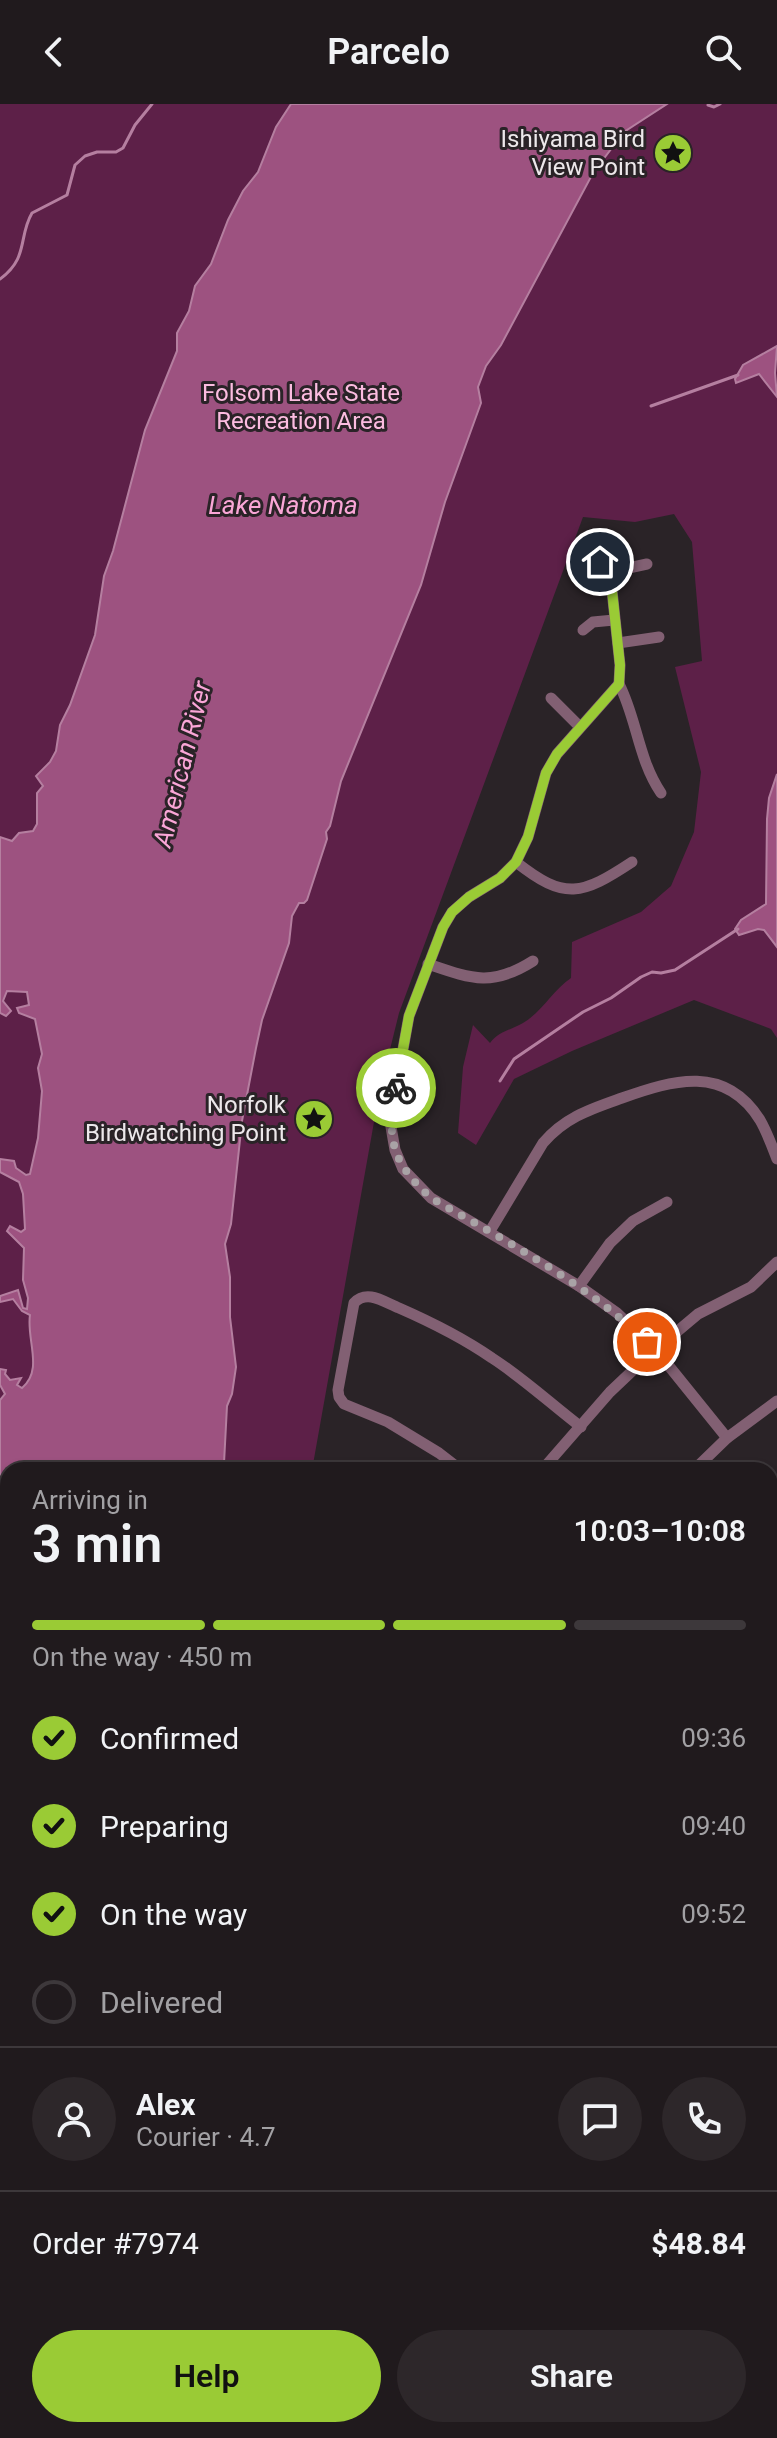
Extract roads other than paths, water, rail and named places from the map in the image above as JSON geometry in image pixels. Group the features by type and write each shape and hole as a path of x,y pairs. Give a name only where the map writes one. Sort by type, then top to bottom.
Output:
{"street":[{"path":"600,562 610,572 620,665 619,684 628,702 647,771 661,793"},
{"path":"610,572 647,564"},
{"path":"583,630 593,622 614,620"},
{"path":"618,643 659,637"},
{"path":"619,684 579,726 546,773 528,837 516,862 500,878 469,897 452,912 409,1016 390,1121 395,1150 403,1169 431,1198 579,1286 617,1313 656,1350 727,1438"},
{"path":"551,698 579,726"},
{"path":"516,862 543,883 576,889 595,885 632,862"},
{"path":"428,964 480,980 514,973 533,961"},
{"path":"490,1231 554,1129 583,1112 665,1083 700,1081 733,1093 758,1118 777,1159"},
{"path":"579,1286 610,1243 633,1221 667,1202"},
{"path":"549,1462 610,1392 656,1350 698,1314 751,1287 777,1262"},
{"path":"451,1462 388,1422 344,1404 339,1397 354,1303 358,1298 369,1296 430,1322 468,1343 494,1359 581,1427"},
{"path":"702,1462 727,1438 777,1401"}],"water":[{"name":"Lake Natoma","path":"291,104 667,104 624,132 593,173 501,345 486,366 478,387 481,403 445,502 421,585 341,781 326,832 327,839 307,900 299,903 292,916 289,943 262,1020 256,1048 242,1121 231,1224 225,1244 236,1367 227,1406 224,1462 0,1462 0,1400 5,1394 0,1385 0,1369 6,1370 5,1374 10,1380 21,1378 17,1385 22,1388 32,1372 33,1363 30,1315 22,1311 13,1299 0,1302 0,1296 18,1290 23,1308 27,1309 28,1298 23,1280 24,1248 7,1231 10,1226 21,1232 25,1229 23,1194 19,1182 0,1172 0,1159 14,1161 16,1168 26,1175 30,1174 38,1138 42,1091 38,1068 42,1054 35,1019 19,1013 17,1008 29,1005 27,992 7,991 3,1001 11,1011 6,1016 0,1013 0,837 12,841 19,833 33,831 37,824 37,793 43,786 36,776 56,751 60,725 95,635 104,576 145,430 177,351 177,333 189,311 195,286 211,264 243,191 258,172 276,127"},
{"path":"777,346 777,397 759,374 736,383 743,365"},
{"path":"777,774 777,947 764,930 739,935 735,929 741,920 766,904 767,819 769,798"}],"waterway":[{"path":"0,279 19,255 32,213 67,195 75,165 85,156 97,152 116,152 123,148 135,125 152,104"},
{"path":"708,105 714,107 720,104"},
{"path":"651,406 738,375"},
{"path":"500,1081 514,1059 583,1012 611,998 641,977 652,972 675,970 738,929"}],"place":[{"name":"Ishiyama Bird View Point","path":"673,153"},
{"name":"Norfolk Birdwatching Point","path":"314,1119"}],"park label":[{"name":"Folsom Lake State Recreation Area","path":"301,407"}],"water label":[{"name":"American River","path":"182,764"}]}
